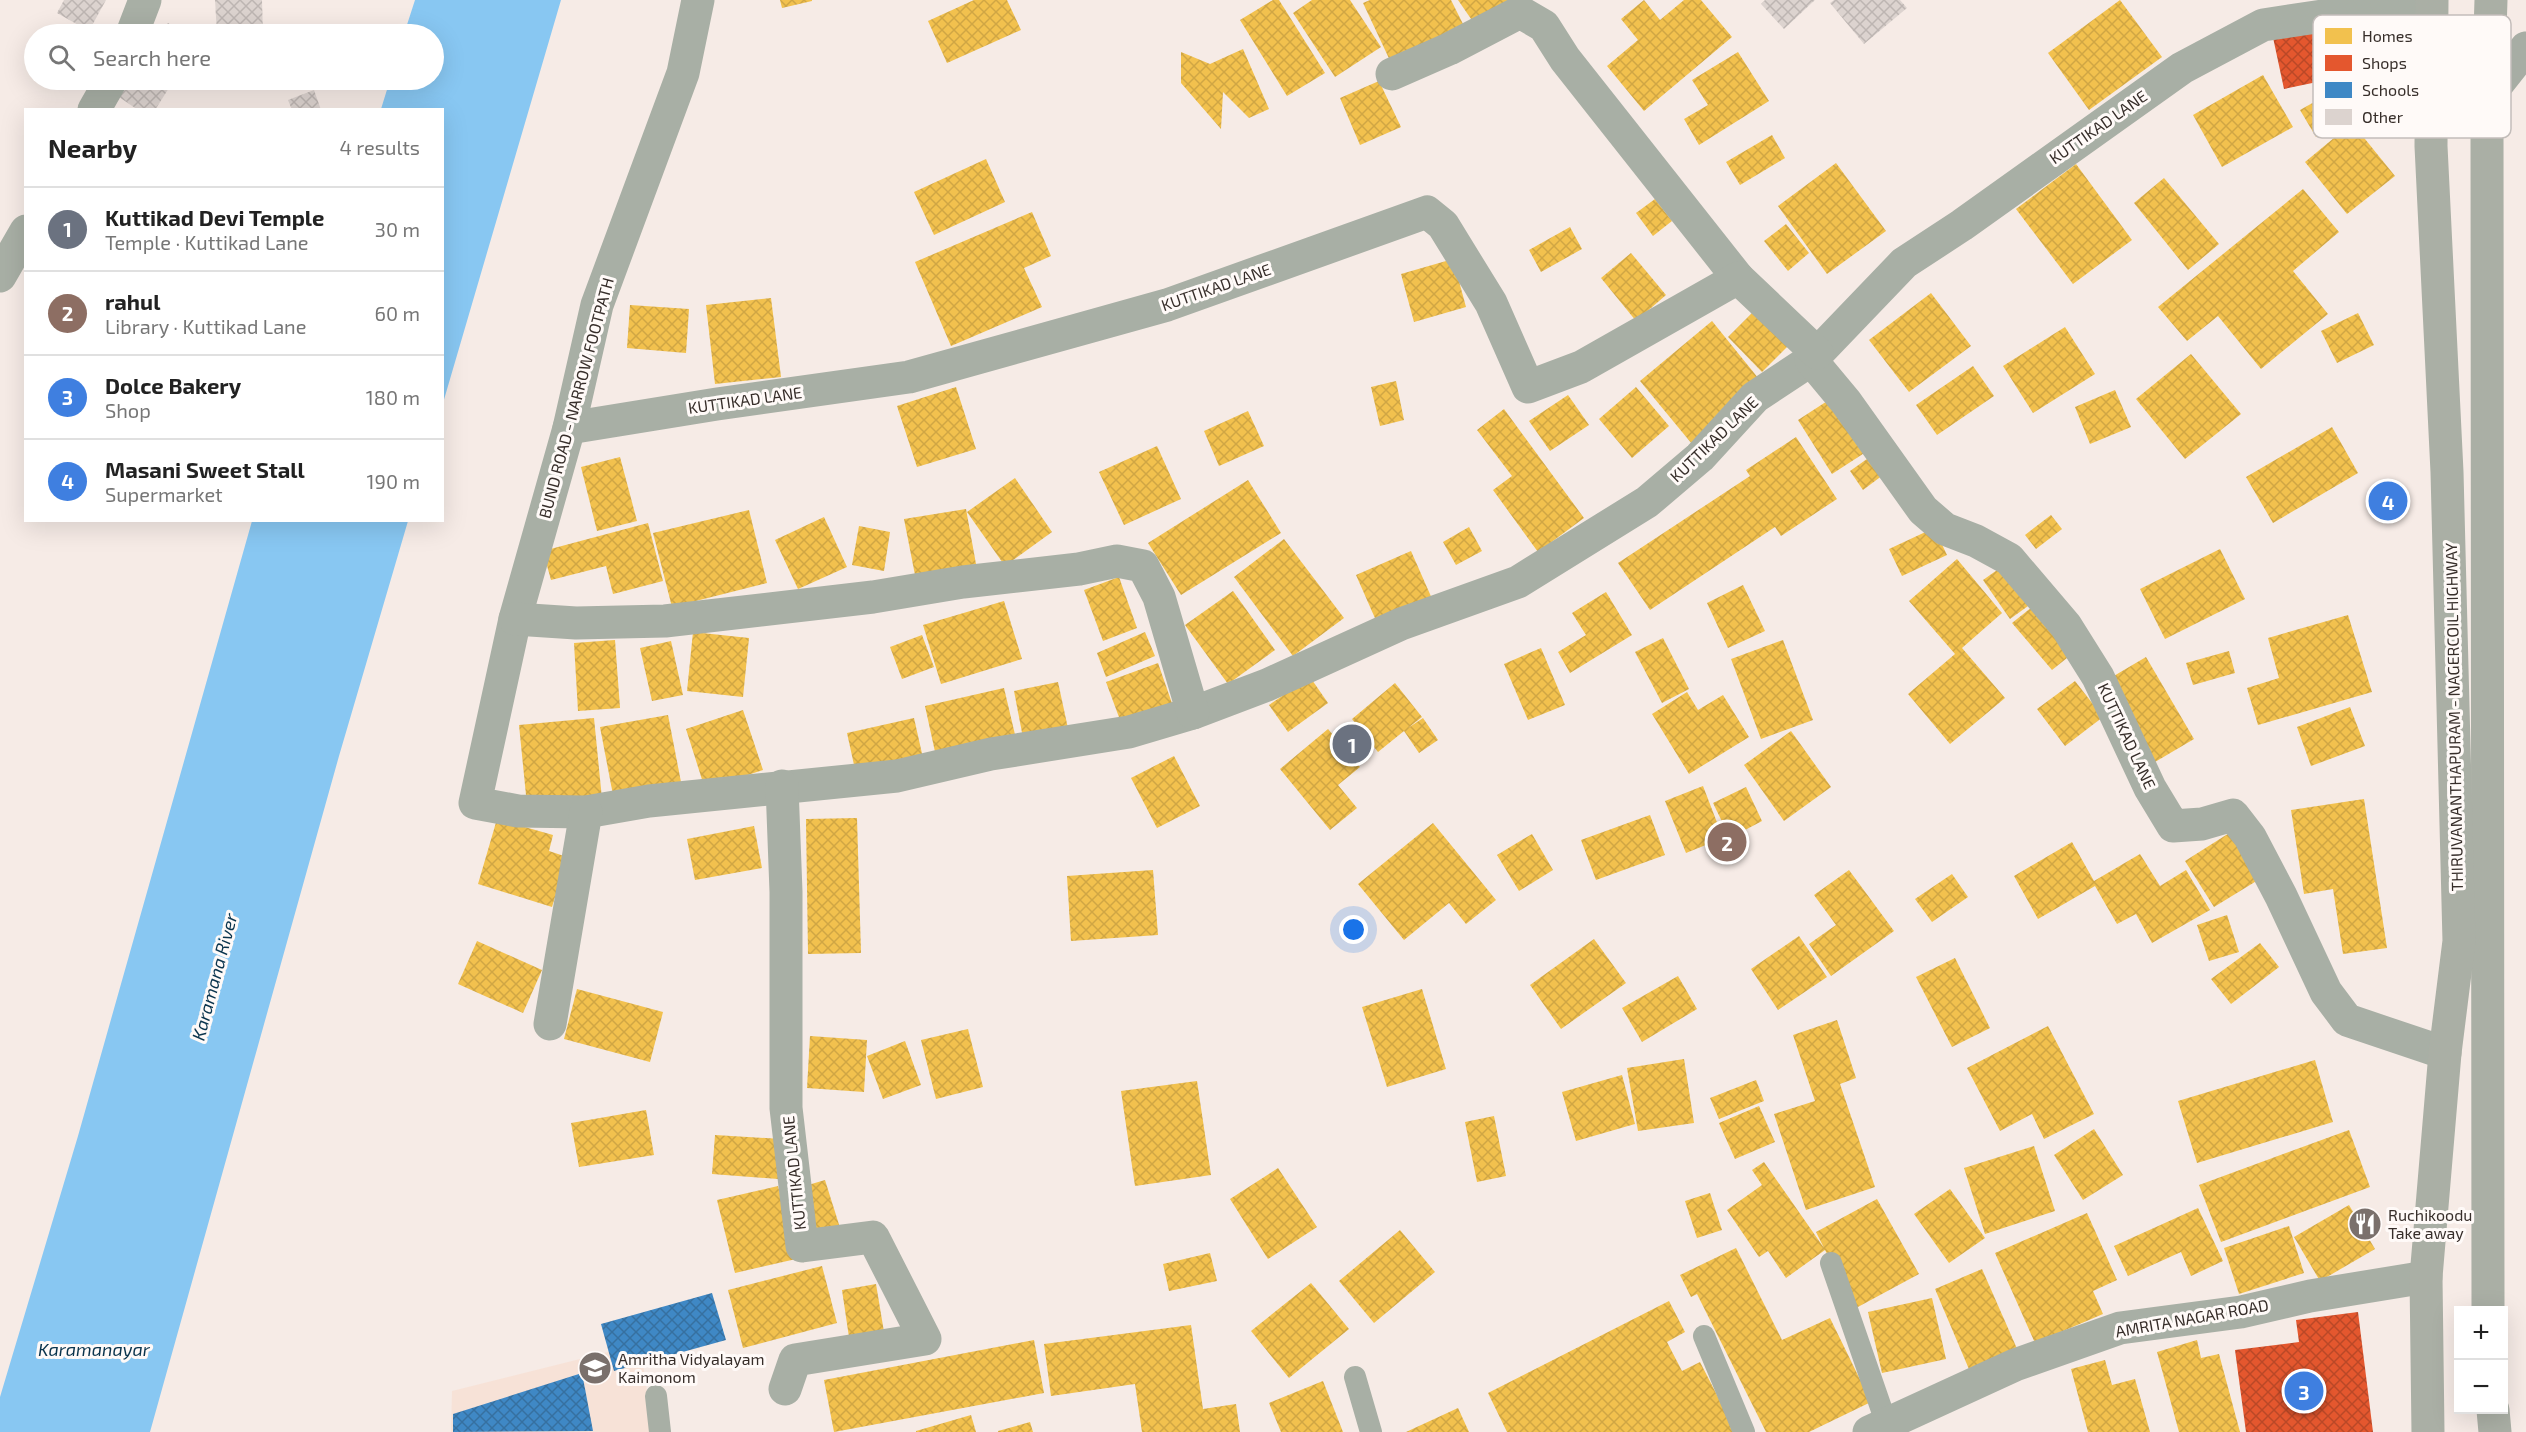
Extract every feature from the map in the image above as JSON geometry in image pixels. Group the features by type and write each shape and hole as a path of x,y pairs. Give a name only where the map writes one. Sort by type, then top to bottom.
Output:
{"main road":[{"name":"THIRUVANANTHAPURAM - NAGERCOIL HIGHWAY","path":"2430,0 2430,15"},
{"name":"THIRUVANANTHAPURAM - NAGERCOIL HIGHWAY","path":"2491,0 2491,15"},
{"name":"THIRUVANANTHAPURAM - NAGERCOIL HIGHWAY","path":"2428,1432 2426,1277 2445,1053 2459,940 2447,472 2431,138"},
{"name":"THIRUVANANTHAPURAM - NAGERCOIL HIGHWAY","path":"2488,138 2488,1306"},
{"path":"2493,1414 2494,1432"}],"street":[{"path":"136,24 145,0"},
{"name":"BUND ROAD - NARROW FOOTPATH","path":"475,803 515,619 568,428 597,305 683,73 698,0"},
{"name":"KUTTIKAD LANE","path":"2330,15 2430,0"},
{"name":"KUTTIKAD LANE","path":"1392,74 1449,49 1520,12 1544,26 1565,58 1738,278 1814,356 1923,510 1945,529 1976,541 2009,559 2066,626 2098,677 2150,788 2173,826 2202,824 2233,815 2250,837 2281,896 2326,992 2347,1020 2445,1053"},
{"name":"KUTTIKAD LANE","path":"475,803 518,811 586,812 649,801 897,776 992,754 1129,732 1193,713 1324,660 1401,624 1518,582 1647,502 1700,457 1755,397 1814,356 1904,263 1962,225 2182,68 2263,25 2313,18"},
{"path":"2511,67 2526,48"},
{"path":"95,108 105,90"},
{"name":"KUTTIKAD LANE","path":"568,428 909,377 1167,305 1310,255 1407,217 1427,212 1443,225 1491,303 1528,387 1581,367 1738,278"},
{"path":"0,276 24,234"},
{"path":"515,619 576,623 665,621 862,598 963,582 1079,569 1118,561 1143,566 1159,597 1193,713"},
{"name":"KUTTIKAD LANE","path":"782,786 786,892 786,1108 802,1246 873,1237 925,1339 795,1360 785,1389"},
{"path":"550,1024 586,812"},
{"name":"AMRITA NAGAR ROAD","path":"1878,1428 2015,1365 2120,1328 2241,1312 2310,1296 2426,1277"}],"lane":[{"path":"1831,1263 1878,1428"},
{"path":"1704,1336 1744,1432"},
{"path":"1355,1377 1371,1432"},
{"path":"656,1396 660,1432"}],"shaded area":[{"name":"Amritha Vidyalayam Kaimonom","path":"640,1344 653,1432 451,1432 452,1391"}],"water":[{"path":"415,0 561,0 444,400 444,108 381,108 387,90 444,90 444,24 407,24"},
{"name":"Karamanayar","path":"252,522 408,522 339,756 150,1432 0,1432 0,1397 78,1136"}],"building: Homes":[{"path":"780,0 812,0 812,1 782,8"},
{"path":"974,0 1007,0 1021,30 947,63 928,21"},
{"path":"1273,0 1279,0 1325,73 1287,96 1240,20"},
{"path":"1312,0 1350,0 1381,47 1335,77 1293,13"},
{"path":"1370,0 1451,0 1467,32 1393,67 1363,3"},
{"path":"1458,0 1520,0 1478,29"},
{"path":"1644,0 1660,20 1684,0 1701,0 1732,37 1644,111 1607,66 1638,40 1621,19"},
{"path":"2120,0 2162,57 2089,110 2048,53"},
{"path":"1243,49 1269,109 1249,118 1223,92 1221,129 1181,83 1181,52 1210,64"},
{"path":"1738,52 1769,101 1699,145 1684,119 1708,105 1692,80"},
{"path":"2263,75 2293,127 2222,167 2193,115"},
{"path":"1379,81 1401,127 1360,145 1340,98"},
{"path":"2313,103 2313,132 2300,110"},
{"path":"1772,135 1785,158 1740,185 1726,162"},
{"path":"2334,138 2364,138 2395,176 2347,214 2305,162"},
{"path":"986,159 1005,202 934,235 914,192"},
{"path":"1836,163 1886,231 1827,274 1778,206"},
{"path":"2076,164 2132,240 2073,284 2016,209"},
{"path":"2164,178 2219,244 2188,270 2134,203"},
{"path":"2303,189 2339,232 2293,271 2328,314 2261,369 2218,316 2187,341 2158,307"},
{"path":"1655,199 1672,221 1653,236 1636,213"},
{"path":"1032,212 1051,256 1024,268 1042,307 951,346 915,262"},
{"path":"1786,224 1809,253 1788,271 1764,241"},
{"path":"1570,227 1582,249 1541,272 1529,250"},
{"path":"1631,253 1666,295 1636,321 1601,278"},
{"path":"1453,259 1466,307 1414,322 1401,274"},
{"path":"1931,293 1971,346 1909,392 1869,340"},
{"path":"771,298 781,377 715,384 706,305"},
{"path":"630,305 689,309 686,353 627,348"},
{"path":"1754,311 1788,346 1762,372 1728,337"},
{"path":"2358,313 2374,345 2337,363 2321,331"},
{"path":"1712,321 1763,384 1692,444 1640,381"},
{"path":"2065,327 2095,374 2033,413 2003,366"},
{"path":"2191,354 2241,414 2185,459 2136,399"},
{"path":"1973,366 1994,396 1937,435 1916,405"},
{"path":"1396,381 1404,420 1380,426 1371,387"},
{"path":"956,387 976,449 917,467 897,406"},
{"path":"1636,387 1669,426 1632,458 1599,419"},
{"path":"2115,390 2131,427 2090,444 2075,407"},
{"path":"1568,395 1589,425 1550,451 1529,421"},
{"path":"1835,396 1869,450 1832,474 1798,420"},
{"path":"1504,409 1584,518 1538,552 1493,490 1512,476 1477,430"},
{"path":"1248,411 1264,446 1219,466 1204,431"},
{"path":"2332,427 2358,473 2273,523 2246,477"},
{"path":"1796,437 1837,499 1781,536 1775,527 1650,610 1618,563 1750,476 1746,470"},
{"path":"1157,446 1181,499 1124,525 1099,472"},
{"path":"1874,454 1887,472 1863,490 1850,471"},
{"path":"620,457 637,521 597,531 581,467"},
{"path":"1015,478 1052,532 1005,566 967,512"},
{"path":"1248,480 1281,533 1181,595 1148,543"},
{"path":"966,509 976,564 915,575 904,519"},
{"path":"749,510 767,583 672,607 653,533"},
{"path":"2051,515 2062,529 2036,549 2025,535"},
{"path":"824,517 847,567 798,589 775,540"},
{"path":"648,523 663,581 613,594 606,566 551,580 543,551"},
{"path":"859,526 890,532 884,571 852,565"},
{"path":"1469,527 1482,551 1456,565 1443,542"},
{"path":"1934,528 1947,555 1902,576 1889,549"},
{"path":"1284,539 1344,618 1293,656 1234,577"},
{"path":"2220,549 2245,599 2165,639 2140,589"},
{"path":"1411,551 1433,601 1378,625 1356,575"},
{"path":"1957,559 2002,613 1962,648 2005,698 1950,744 1908,694 1955,654 1909,601"},
{"path":"2007,563 2035,601 2010,619 1983,580"},
{"path":"1119,577 1137,628 1103,641 1084,590"},
{"path":"1743,585 1765,631 1728,648 1707,603"},
{"path":"1233,591 1275,650 1228,684 1185,625"},
{"path":"1606,592 1632,635 1570,673 1558,652 1586,635 1572,613"},
{"path":"1004,601 1022,659 941,684 923,625"},
{"path":"2032,607 2072,654 2052,670 2012,623"},
{"path":"2348,615 2372,692 2258,725 2247,688 2279,678 2268,638"},
{"path":"693,632 749,638 743,697 687,691"},
{"path":"1145,632 1155,656 1106,677 1097,653"},
{"path":"922,635 934,667 902,679 890,647"},
{"path":"1663,638 1689,689 1662,703 1635,652"},
{"path":"615,640 620,708 578,711 574,643"},
{"path":"1783,640 1813,720 1761,739 1731,659"},
{"path":"671,641 683,695 652,701 640,648"},
{"path":"1541,648 1565,705 1528,720 1504,664"},
{"path":"2229,651 2235,673 2193,685 2186,663"},
{"path":"2146,657 2194,739 2155,762 2107,680"},
{"path":"1158,663 1174,709 1123,728 1106,682"},
{"path":"1310,677 1328,703 1288,732 1269,705"},
{"path":"2075,681 2103,717 2065,746 2037,709"},
{"path":"1058,682 1069,733 1024,743 1014,691"},
{"path":"1395,683 1422,717 1408,728 1423,718 1438,740 1419,753 1404,731 1378,752 1352,719"},
{"path":"1004,688 1017,743 937,761 925,706"},
{"path":"1687,692 1698,710 1723,695 1749,737 1689,774 1652,714"},
{"path":"2350,707 2365,746 2311,766 2297,727"},
{"path":"743,710 763,770 705,789 686,729"},
{"path":"668,715 681,782 613,795 600,727"},
{"path":"594,718 602,799 527,805 519,725"},
{"path":"914,718 923,758 856,774 847,733"},
{"path":"1328,729 1360,767 1338,785 1357,808 1330,830 1280,769"},
{"path":"1791,731 1831,787 1784,821 1744,765"},
{"path":"1174,756 1200,806 1157,828 1131,778"},
{"path":"1703,786 1723,838 1686,853 1665,801"},
{"path":"1746,787 1762,821 1730,838 1713,803"},
{"path":"2364,799 2387,948 2343,954 2333,889 2304,894 2291,810"},
{"path":"1650,815 1665,855 1596,880 1581,840"},
{"path":"857,818 861,953 808,954 806,819"},
{"path":"497,819 553,835 549,851 567,857 552,907 478,884"},
{"path":"1433,823 1496,900 1466,924 1449,903 1404,940 1358,884"},
{"path":"754,826 762,868 695,880 687,839"},
{"path":"2234,830 2263,877 2214,907 2185,861"},
{"path":"1532,834 1553,870 1519,891 1497,855"},
{"path":"2072,842 2094,881 2140,854 2160,886 2186,870 2210,910 2152,943 2136,914 2117,924 2095,886 2038,919 2014,876"},
{"path":"1153,870 1158,935 1071,941 1067,876"},
{"path":"1849,870 1894,931 1831,976 1809,944 1836,925 1814,895"},
{"path":"1952,874 1968,897 1932,922 1915,899"},
{"path":"2227,915 2239,952 2209,961 2197,925"},
{"path":"1799,936 1827,977 1778,1010 1751,969"},
{"path":"1594,939 1626,983 1561,1029 1530,985"},
{"path":"477,941 542,970 523,1013 458,984"},
{"path":"2260,943 2279,967 2231,1004 2211,979"},
{"path":"1955,958 1990,1028 1952,1047 1916,977"},
{"path":"1678,976 1697,1009 1642,1042 1622,1008"},
{"path":"577,989 663,1012 650,1062 564,1039"},
{"path":"1422,989 1446,1069 1387,1087 1362,1007"},
{"path":"1837,1020 1856,1078 1840,1084 1875,1187 1806,1210 1774,1114 1815,1101 1793,1035"},
{"path":"2048,1026 2094,1114 2044,1139 2032,1114 2000,1131 1967,1068"},
{"path":"968,1029 983,1087 936,1099 921,1040"},
{"path":"810,1036 867,1040 864,1092 807,1088"},
{"path":"905,1041 921,1085 883,1099 867,1056"},
{"path":"1684,1059 1694,1123 1638,1131 1627,1068"},
{"path":"2315,1060 2333,1122 2197,1163 2178,1101"},
{"path":"1622,1075 1635,1124 1576,1141 1562,1092"},
{"path":"1756,1080 1764,1101 1719,1119 1710,1098"},
{"path":"1197,1081 1211,1175 1135,1186 1121,1091"},
{"path":"1759,1106 1775,1142 1735,1159 1719,1123"},
{"path":"646,1110 654,1155 579,1167 571,1123"},
{"path":"1494,1116 1506,1176 1477,1182 1465,1122"},
{"path":"2094,1129 2123,1175 2083,1200 2054,1155"},
{"path":"2349,1130 2370,1187 2221,1242 2199,1185"},
{"path":"715,1135 781,1139 778,1179 712,1174"},
{"path":"2034,1146 2055,1211 1985,1234 1964,1168"},
{"path":"1764,1162 1824,1248 1816,1232 1877,1199 1919,1274 1856,1308 1825,1250 1786,1278 1768,1251 1759,1257 1727,1210 1762,1185 1752,1170"},
{"path":"1278,1168 1317,1227 1268,1259 1230,1199"},
{"path":"825,1180 841,1231 814,1239 798,1188"},
{"path":"778,1186 796,1259 735,1273 717,1200"},
{"path":"1950,1189 1985,1238 1949,1263 1914,1214"},
{"path":"1710,1193 1722,1230 1697,1238 1685,1201"},
{"path":"2349,1205 2375,1249 2320,1281 2294,1237"},
{"path":"2198,1208 2223,1261 2191,1276 2181,1252 2128,1276 2114,1246"},
{"path":"2087,1213 2117,1280 2093,1291 2103,1314 2035,1343 1995,1253"},
{"path":"2289,1226 2304,1273 2239,1294 2224,1248"},
{"path":"1400,1230 1435,1272 1374,1323 1339,1281"},
{"path":"1736,1248 1782,1340 1830,1318 1871,1402 1809,1432 1766,1432 1697,1294 1691,1297 1680,1275"},
{"path":"1210,1253 1217,1281 1169,1291 1163,1264"},
{"path":"822,1266 837,1323 743,1348 728,1290"},
{"path":"1982,1269 2022,1360 1974,1381 1935,1289"},
{"path":"1311,1283 1349,1329 1289,1378 1251,1331"},
{"path":"876,1284 885,1338 850,1344 842,1290"},
{"path":"1932,1298 1946,1359 1882,1373 1868,1312"},
{"path":"1669,1301 1685,1332 1667,1342 1682,1371 1700,1362 1736,1432 1507,1432 1488,1393"},
{"path":"1191,1325 1203,1409 1236,1404 1240,1432 1142,1432 1135,1384 1051,1396 1044,1344"},
{"path":"1034,1340 1044,1393 834,1432 824,1380"},
{"path":"2197,1340 2201,1358 2219,1354 2240,1432 2179,1432 2157,1352"},
{"path":"2105,1360 2112,1385 2135,1379 2150,1432 2088,1432 2071,1369"},
{"path":"1323,1381 1343,1432 1281,1432 1269,1403"},
{"path":"1458,1408 1469,1432 1406,1432"},
{"path":"971,1415 976,1432 916,1432 916,1431"},
{"path":"1030,1422 1033,1432 998,1432 998,1431"}],"building: Shops":[{"path":"2313,19 2313,83 2284,89 2271,28"},
{"path":"2358,1312 2373,1432 2246,1432 2235,1350 2299,1342 2296,1320"}],"building: Schools":[{"path":"712,1293 726,1340 614,1371 601,1324"},
{"path":"582,1373 593,1431 453,1432 453,1414"}],"building: Other":[{"path":"64,0 106,0 93,24 77,24 57,13"},
{"path":"215,0 262,0 263,24 216,24"},
{"path":"1765,0 1815,0 1784,29 1761,4"},
{"path":"1834,0 1900,0 1907,8 1864,44 1830,3"},
{"path":"124,90 168,90 156,108 135,108 119,97"},
{"path":"314,90 320,108 291,108 288,100"}],"place":[{"name":"Masani Sweet Stall","path":"2388,501"},
{"name":"Kuttikad Devi Temple","path":"1352,744"},
{"name":"rahul","path":"1727,842"},
{"name":"Ruchikoodu Take away","path":"2365,1224"},
{"name":"Amritha Vidyalayam Kaimonom","path":"595,1368"},
{"name":"Dolce Bakery","path":"2304,1391"}],"water label":[{"name":"Karamana River","path":"215,977"}]}
